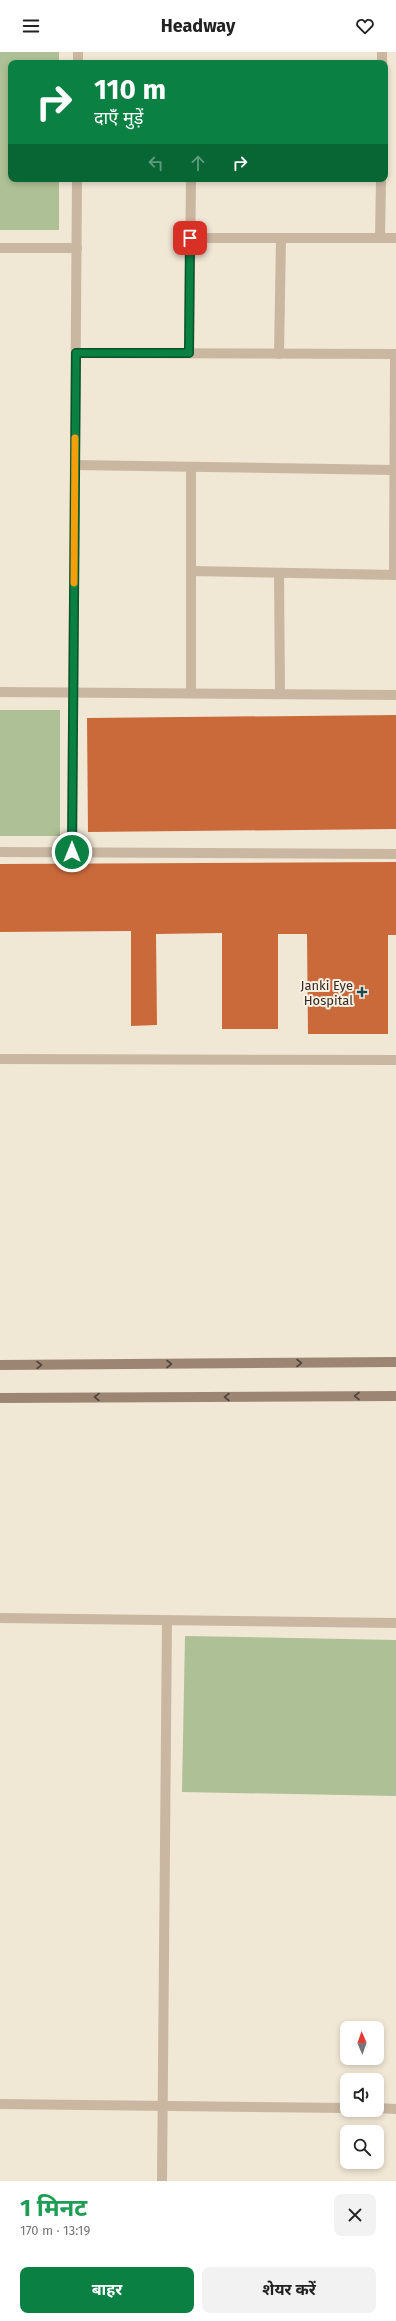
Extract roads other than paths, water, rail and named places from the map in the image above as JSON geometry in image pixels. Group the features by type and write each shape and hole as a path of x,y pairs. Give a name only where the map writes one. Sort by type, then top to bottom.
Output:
{"street":[{"path":"72,852 77,182"},
{"path":"189,353 191,182"},
{"path":"380,238 381,182"},
{"path":"190,238 396,238"},
{"path":"279,354 281,239"},
{"path":"0,248 77,248"},
{"path":"76,353 396,354 395,575 191,571"},
{"path":"75,465 395,470"},
{"path":"191,466 191,693"},
{"path":"279,573 280,694"},
{"path":"0,692 396,695"},
{"path":"0,852 396,854"},
{"path":"0,1059 396,1060"},
{"path":"0,1365 396,1362"},
{"path":"0,1398 396,1396"},
{"path":"0,1618 396,1623"},
{"path":"162,2181 164,2106 167,1620"},
{"path":"0,2104 340,2108"},
{"path":"384,2108 396,2109"}],"place":[{"name":"Janki Eye Hospital","path":"362,992"}]}
